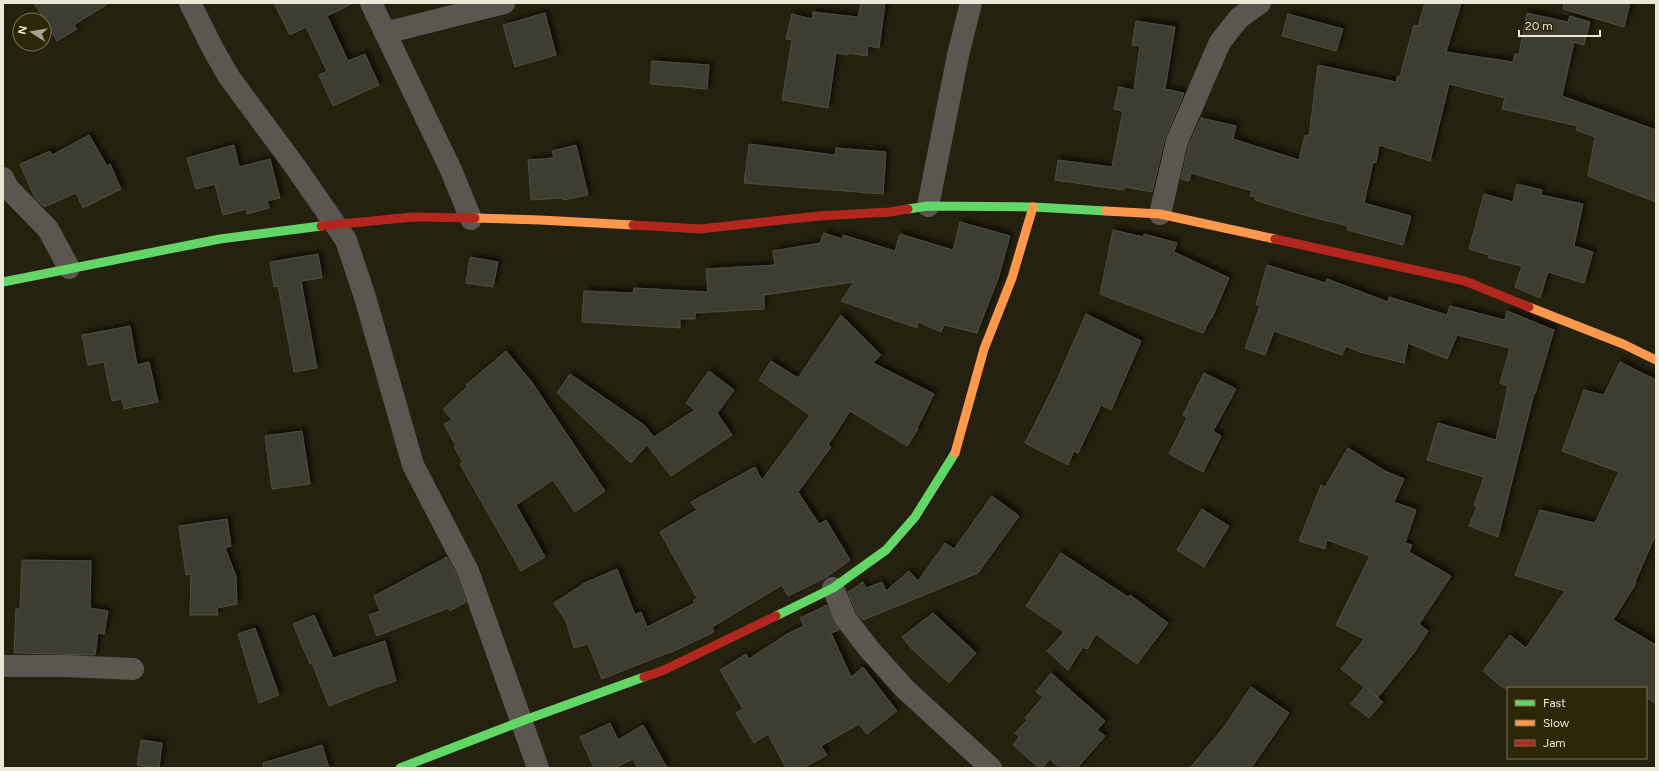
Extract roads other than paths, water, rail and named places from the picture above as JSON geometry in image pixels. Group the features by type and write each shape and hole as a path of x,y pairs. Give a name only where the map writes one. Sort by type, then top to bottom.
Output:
{"street":[{"path":"190,3 229,77 297,169 346,240 365,297 413,465 468,571 538,768"},
{"path":"372,3 451,170 470,219"},
{"path":"386,33 504,3"},
{"path":"928,206 958,55 971,3"},
{"path":"1160,214 1177,141 1220,42 1239,18 1260,3"},
{"path":"3,178 8,188 48,229 69,268"},
{"path":"3,282 220,239 334,224 413,217 540,220 700,229 820,216 890,212 928,206 1033,207 1160,214 1465,281 1623,344 1656,360"},
{"path":"400,768 522,721 662,671 833,588 886,550 915,517 956,451 967,406 984,349 1012,278 1033,207"},
{"path":"833,588 846,619 868,649 905,689 991,768"},
{"path":"3,666 66,666 133,669"}]}
